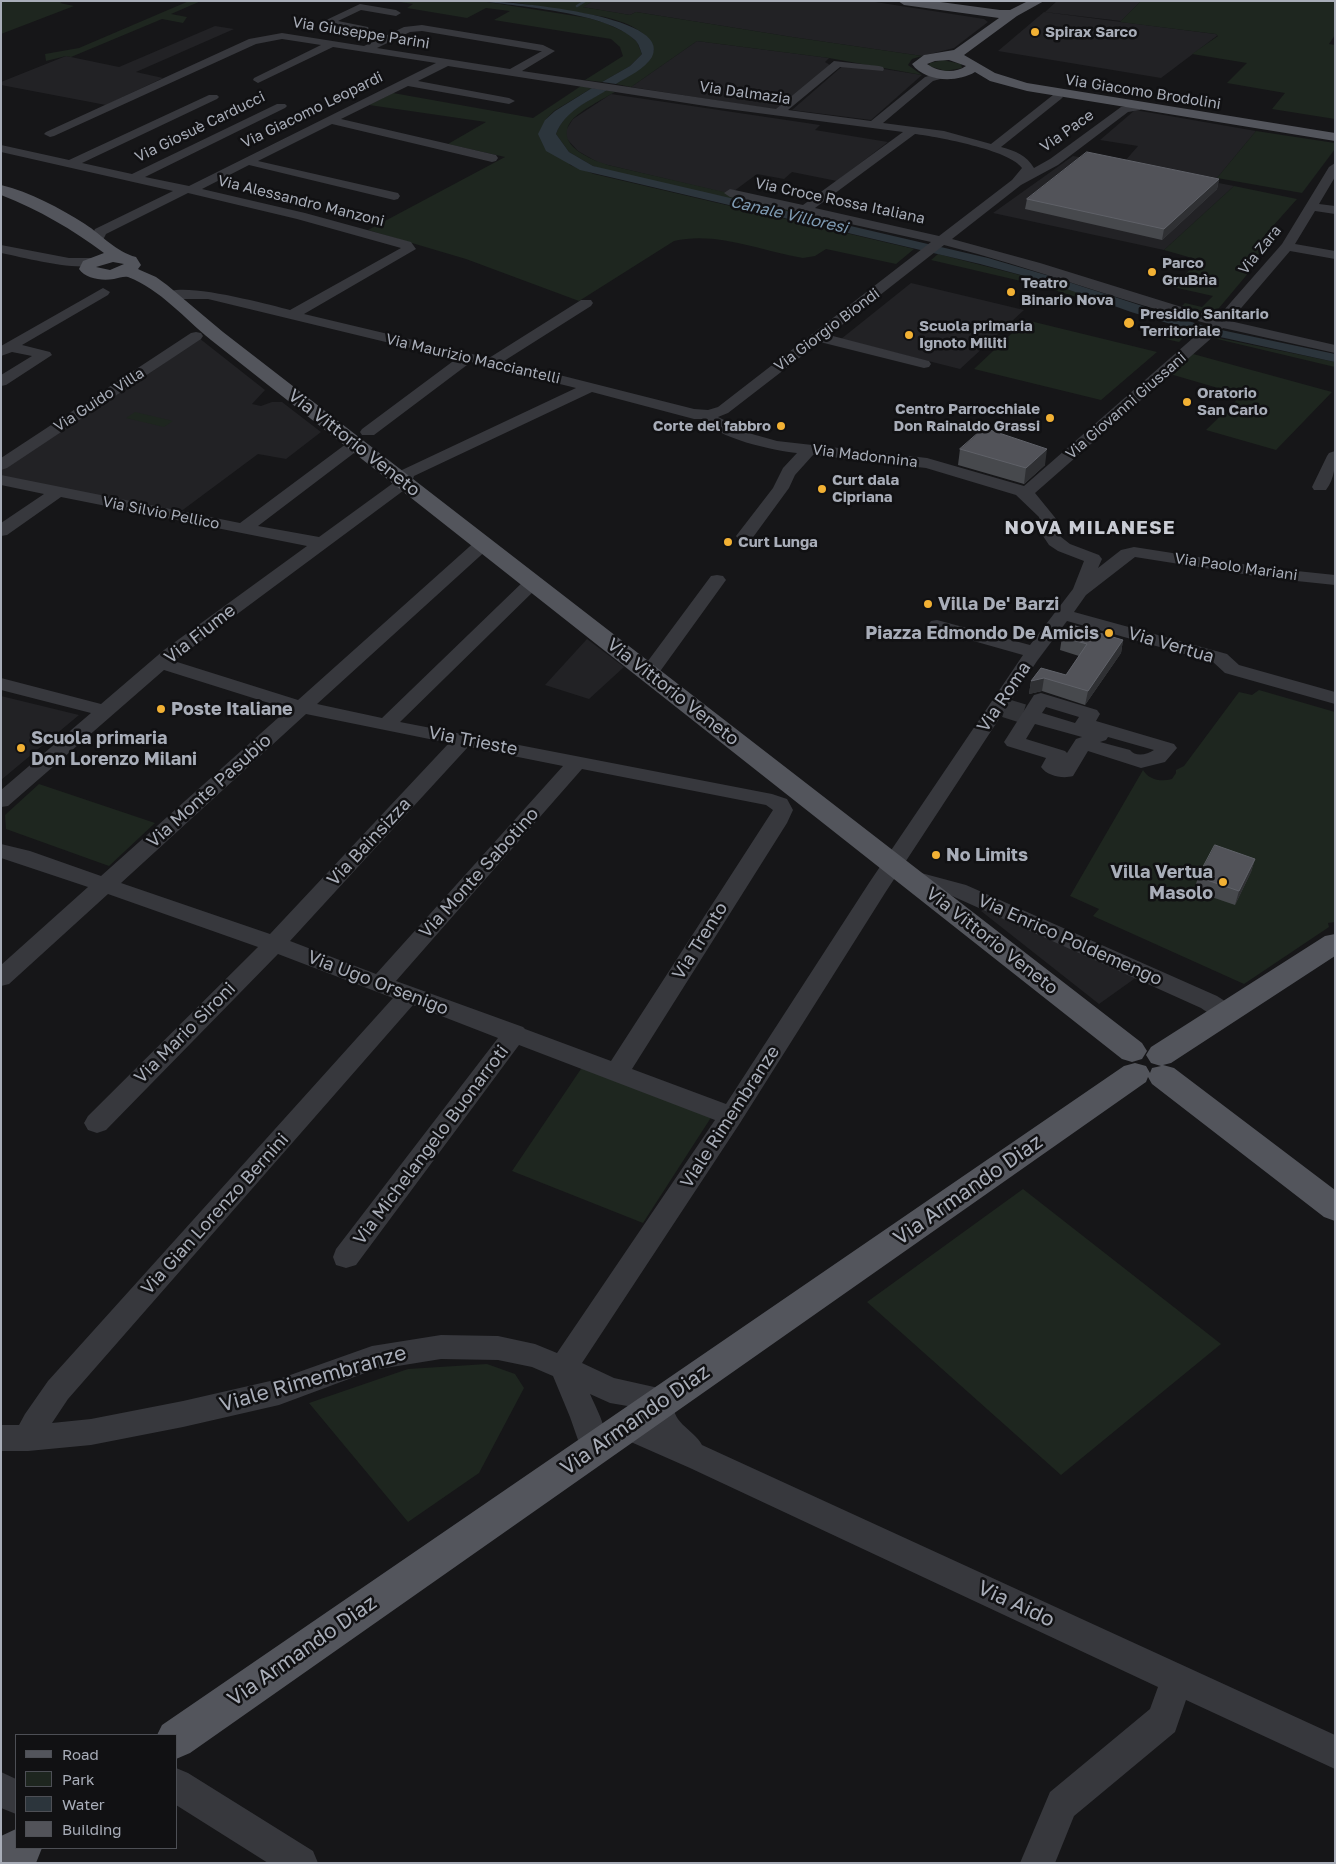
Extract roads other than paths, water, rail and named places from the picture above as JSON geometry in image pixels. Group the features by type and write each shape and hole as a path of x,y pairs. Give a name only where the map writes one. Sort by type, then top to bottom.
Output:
{"main road":[{"path":"904,1 980,12 995,16 1021,10"},
{"path":"964,1 1021,10"},
{"path":"928,75 920,66 922,61 959,52 1021,10"},
{"path":"947,74 966,72 971,65 971,54 1021,10"},
{"name":"Via Giacomo Brodolini","path":"944,57 958,58 998,79 1039,89 1335,139"},
{"name":"Via Giacomo Brodolini","path":"928,75 947,74 1136,108 1335,139"},
{"path":"1,189 37,204 61,218 102,252 93,263"},
{"name":"Via Vittorio Veneto","path":"61,218 80,226 125,263 133,273 150,280 177,300 205,335"},
{"path":"93,263 125,263"},
{"name":"Via Vittorio Veneto","path":"93,263 98,275 124,276 142,283 180,312 205,335 362,438 405,482 1148,1064 1335,1208"},
{"path":"111,275 125,263"},
{"name":"Via Armando Diaz","path":"178,1739 662,1400 1095,1103 1148,1064 1335,943"},
{"path":"1,1861 19,1849"}],"street":[{"path":"364,29 327,22 360,7 396,13"},
{"path":"368,48 408,29 422,28 543,48 550,52 514,72"},
{"name":"Via Giuseppe Parini","path":"50,134 253,41 282,36 597,85"},
{"path":"258,80 334,43"},
{"name":"Via Giacomo Leopardi","path":"97,239 100,232 449,61"},
{"path":"778,113 838,63 878,69"},
{"path":"874,124 928,75"},
{"path":"406,82 509,100"},
{"name":"Via Dalmazia","path":"597,85 778,113 944,134 1015,156 1027,166"},
{"path":"70,164 213,97"},
{"path":"993,148 1057,97"},
{"name":"Via Giosuè Carducci","path":"133,178 281,106"},
{"name":"Via Pace","path":"1016,183 1043,168 1126,109 1136,108"},
{"path":"330,120 492,158"},
{"path":"806,209 913,130"},
{"name":"Via Alessandro Manzoni","path":"1,148 300,216 402,250 292,316"},
{"path":"245,162 394,196"},
{"path":"1016,183 1026,173 1027,166"},
{"name":"Via Pace","path":"1027,166 1043,168"},
{"name":"Via Zara","path":"1214,328 1287,246 1335,167"},
{"name":"Via Giorgio Biondi","path":"709,415 724,410 1016,183"},
{"name":"Via Croce Rossa Italiana","path":"730,193 806,209 935,246 1045,268 1214,328 1335,349"},
{"path":"1310,206 1335,210"},
{"path":"1287,246 1335,255"},
{"path":"1,249 38,257 93,263"},
{"path":"8,345 103,292"},
{"name":"Via Maurizio Macciantelli","path":"177,300 206,299 237,302 468,357 694,414 709,415"},
{"path":"491,363 586,303"},
{"name":"Via Giovanni Giussani","path":"1028,491 1214,328"},
{"name":"Via Guido Villa","path":"1,465 205,335"},
{"path":"819,337 924,364"},
{"path":"1,382 45,355 8,345"},
{"path":"244,529 468,357"},
{"name":"Via Fiume","path":"2,802 162,663 405,482 406,475 414,469 590,387"},
{"name":"Via Madonnina","path":"709,415 714,422 746,437 774,446 927,463 1028,491"},
{"path":"745,536 781,488 782,480 790,469 802,460 803,449"},
{"path":"1320,486 1335,456"},
{"name":"Via Silvio Pellico","path":"1,480 321,543"},
{"path":"1028,491 1049,520 1049,532 1057,543 1066,549 1093,559 1080,591"},
{"path":"1,531 58,492"},
{"name":"Via Monte Pasubio","path":"1,978 484,543"},
{"name":"Via Roma","path":"902,871 1034,652 1080,591 1127,554 1137,552"},
{"name":"Via Paolo Mariani","path":"1137,552 1268,573 1335,580"},
{"path":"649,673 717,580"},
{"path":"386,726 533,582"},
{"name":"Via Vertua","path":"1062,614 1220,658 1232,669 1335,698"},
{"path":"937,625 1034,652"},
{"name":"Via Trieste","path":"162,663 302,707 386,726 578,761 772,800 780,804 783,810"},
{"path":"1,684 105,711"},
{"path":"1041,699 1090,714 1084,724 1167,748 1162,754 1158,758 1146,759 1141,762 1122,756 1123,754 1083,742 1066,772 1051,767 1058,755 1014,742 1041,699"},
{"name":"Via Bainsizza","path":"274,944 464,740"},
{"name":"Via Monte Sabotino","path":"379,984 578,761"},
{"name":"Via Trento","path":"617,1072 783,810"},
{"name":"Via Ugo Orsenigo","path":"1,839 12,854 274,944 515,1033 731,1116"},
{"name":"Via Enrico Poldemengo","path":"902,871 958,890 1209,1002 1226,1013"},
{"name":"Viale Rimembranze","path":"564,1368 731,1116 902,871"},
{"name":"Via Mario Sironi","path":"97,1123 274,944"},
{"name":"Via Gian Lorenzo Bernini","path":"15,1438 35,1424 58,1390 409,995"},
{"name":"Via Michelangelo Buonarroti","path":"346,1257 515,1033"},
{"name":"Viale Rimembranze","path":"15,1438 91,1432 251,1400 279,1392 372,1358 441,1347 498,1348 535,1356 610,1390 662,1400"},
{"path":"564,1368 590,1428 594,1448"},
{"name":"Via Aido","path":"662,1400 659,1407 664,1423 677,1440 698,1457"},
{"name":"Via Aido","path":"625,1426 643,1432 680,1453 698,1457 1335,1752"},
{"path":"1037,1863 1062,1804 1163,1720 1177,1678"},
{"path":"178,1786 301,1863"},
{"path":"1,1789 15,1796"}],"water":[{"path":"481,1 551,7 614,20 638,30 652,42 652,57 640,69 616,84 602,82 630,66 642,54 635,40 622,31 604,23 562,12"},
{"name":"Canale Villoresi","path":"592,88 607,90 571,113 556,134 569,152 593,166 988,258 1207,327 1335,354 1335,362 1197,332 1131,312 1047,282 980,264 580,170 546,151 538,134 545,120 555,111"}],"waterway":[{"path":"577,6 585,1"}],"tunnel":[{"path":"1005,708 1031,716"}],"place":[{"name":"Spirax Sarco","path":"1035,32"},
{"name":"Parco GruBrìa","path":"1152,272"},
{"name":"Teatro Binario Nova","path":"1011,292"},
{"name":"Presidio Sanitario Territoriale","path":"1129,323"},
{"name":"Scuola primaria Ignoto Militi","path":"909,335"},
{"name":"Oratorio San Carlo","path":"1187,402"},
{"name":"Centro Parrocchiale Don Rainaldo Grassi","path":"1050,418"},
{"name":"Corte del fabbro","path":"781,426"},
{"name":"Curt dala Cipriana","path":"822,489"},
{"name":"Curt Lunga","path":"728,542"},
{"name":"Villa De' Barzi","path":"928,604"},
{"name":"Piazza Edmondo De Amicis","path":"1109,633"},
{"name":"Poste Italiane","path":"161,709"},
{"name":"Scuola primaria Don Lorenzo Milani","path":"21,748"},
{"name":"No Limits","path":"936,855"},
{"name":"Villa Vertua Masolo","path":"1223,882"}],"district":[{"name":"NOVA MILANESE","path":"1090,528"}]}
